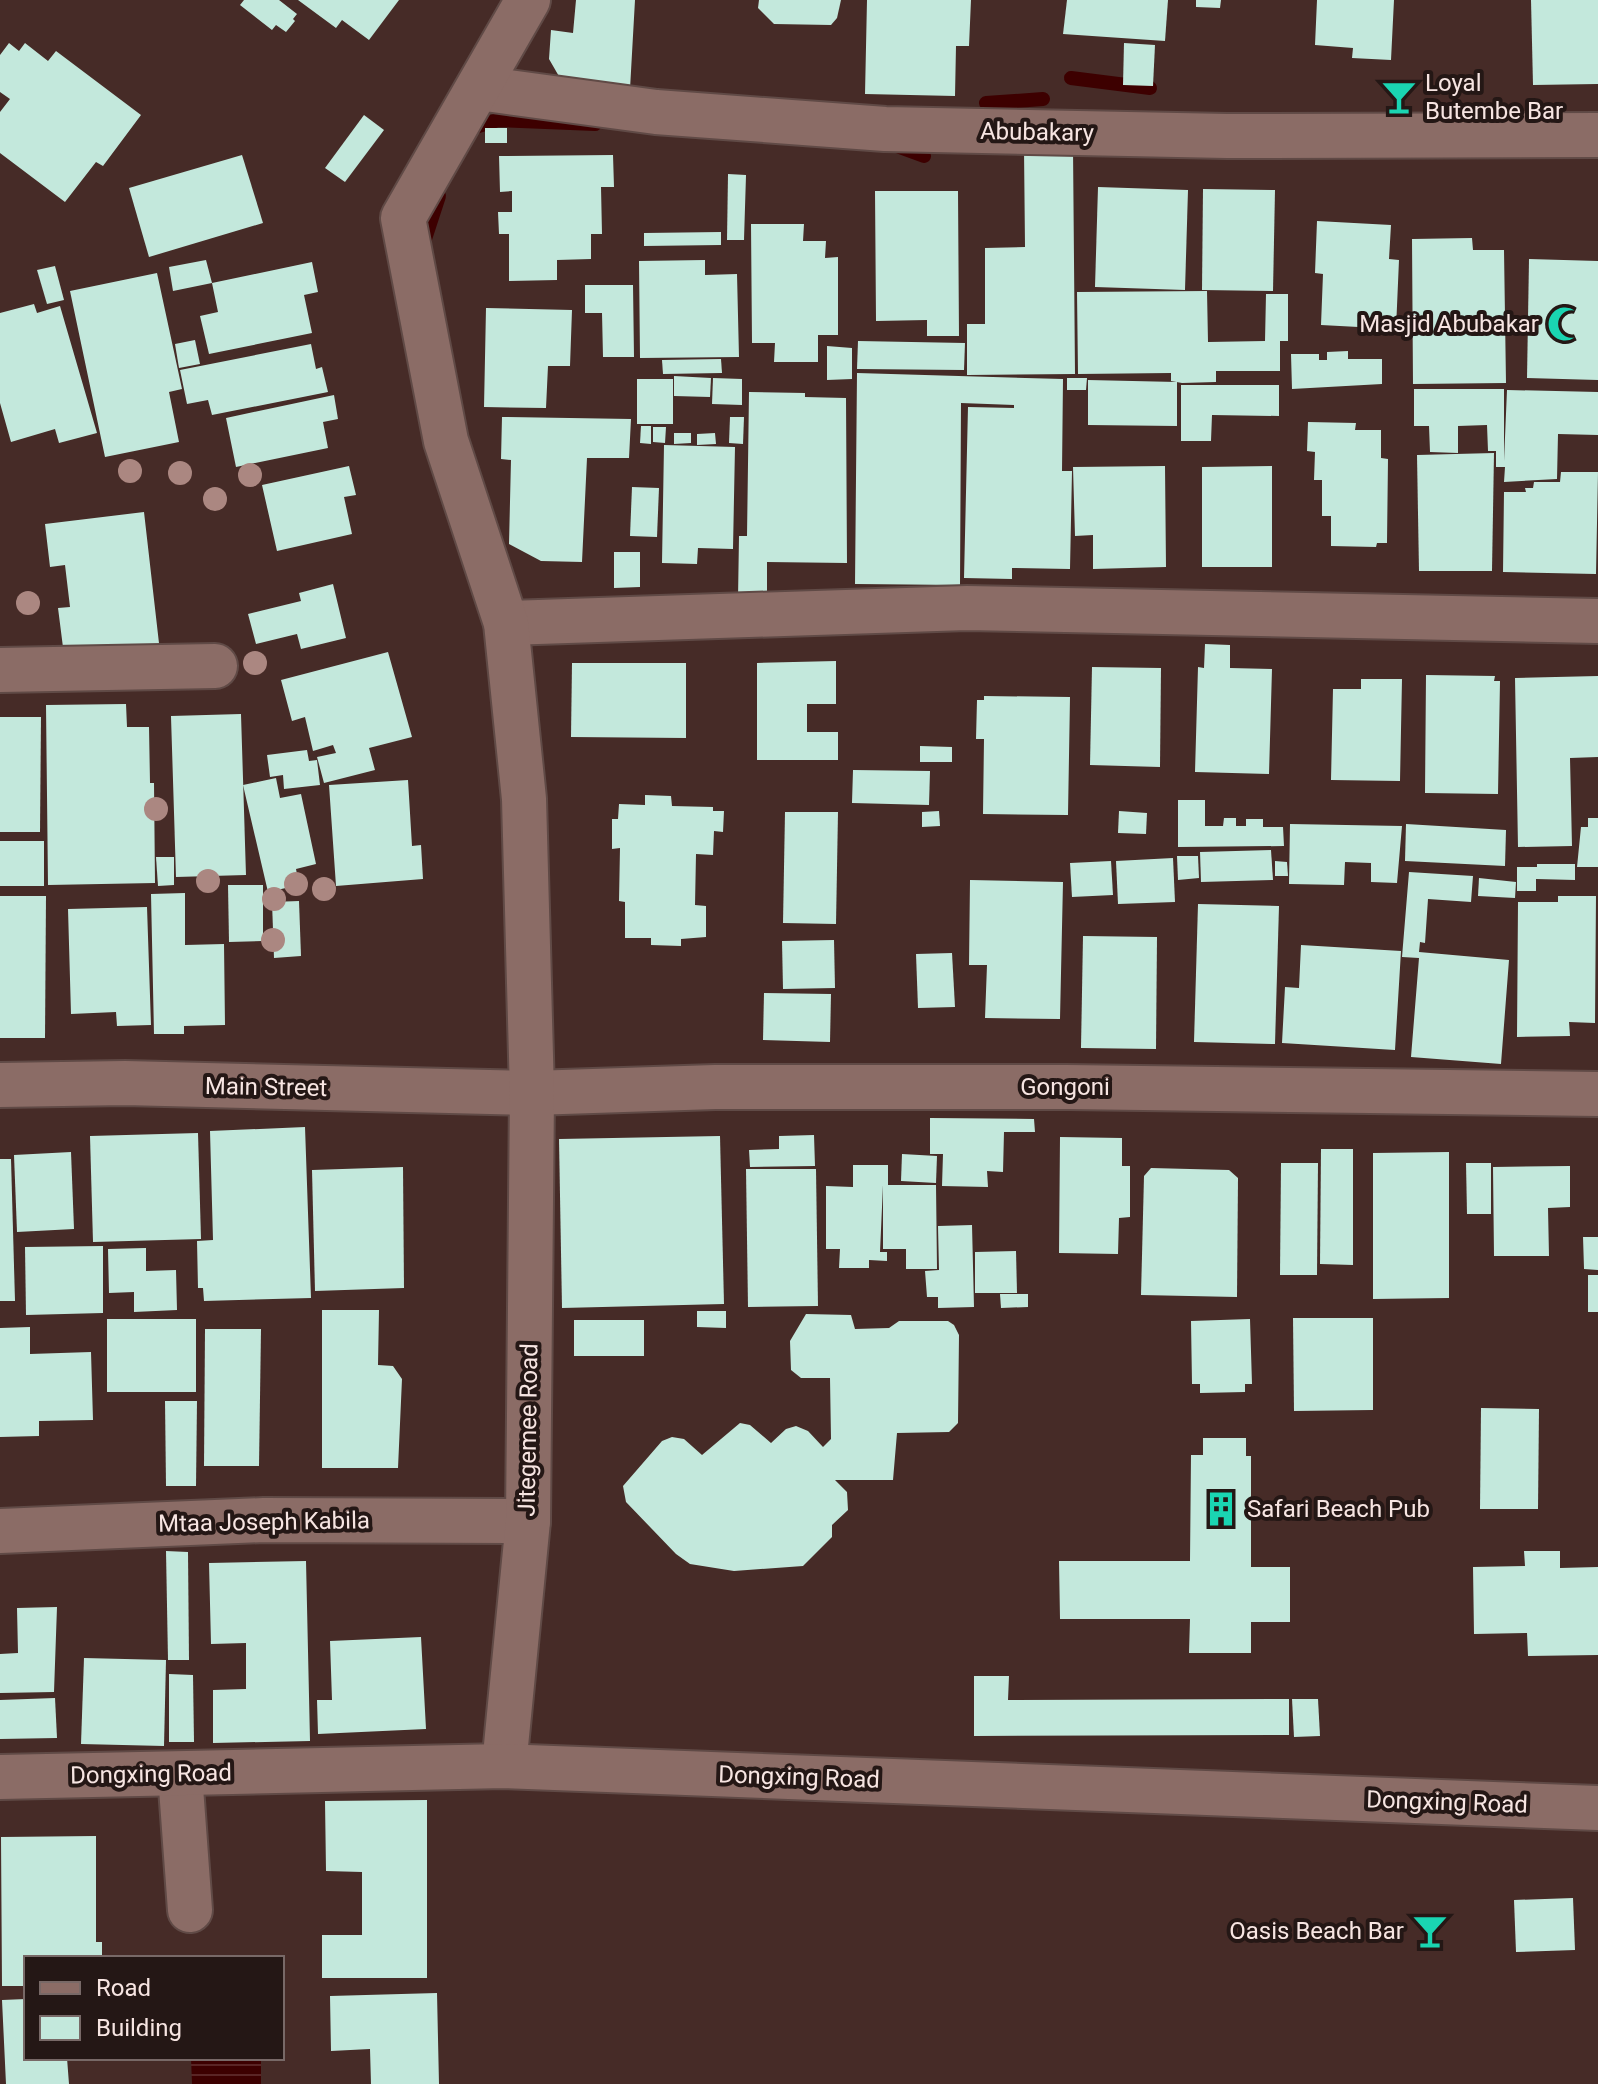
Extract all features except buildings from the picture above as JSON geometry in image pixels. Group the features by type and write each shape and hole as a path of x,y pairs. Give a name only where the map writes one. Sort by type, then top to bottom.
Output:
{"street":[{"name":"Jitegemee Road","path":"504,1766 528,1521 532,1093 524,799 506,623 446,441 403,218 528,0"},
{"name":"Abubakary","path":"479,88 656,112 885,129 1227,136 1598,135"},
{"path":"506,623 967,608 1598,621"},
{"path":"0,670 215,666"},
{"name":"Main Street","path":"0,1085 125,1083 532,1093"},
{"name":"Gongoni","path":"532,1093 680,1087 899,1087 1598,1094"},
{"name":"Mtaa Joseph Kabila","path":"0,1531 264,1520 528,1521"},
{"name":"Dongxing Road","path":"0,1777 504,1766 1598,1808"},
{"path":"180,1774 190,1910"}],"shaded area":[{"path":"191,2060 261,2060 261,2084 192,2084"}],"waterway":[{"path":"1071,78 1150,88"},
{"path":"986,103 1043,99"},
{"path":"469,134 472,128 498,120 595,124"},
{"path":"894,145 924,156"},
{"path":"423,245 439,196"}],"place":[{"name":"Loyal Butembe Bar","path":"1399,97"},
{"name":"Masjid Abubakar","path":"1565,324"},
{"name":"Safari Beach Pub","path":"1221,1509"},
{"name":"Oasis Beach Bar","path":"1430,1931"}]}
